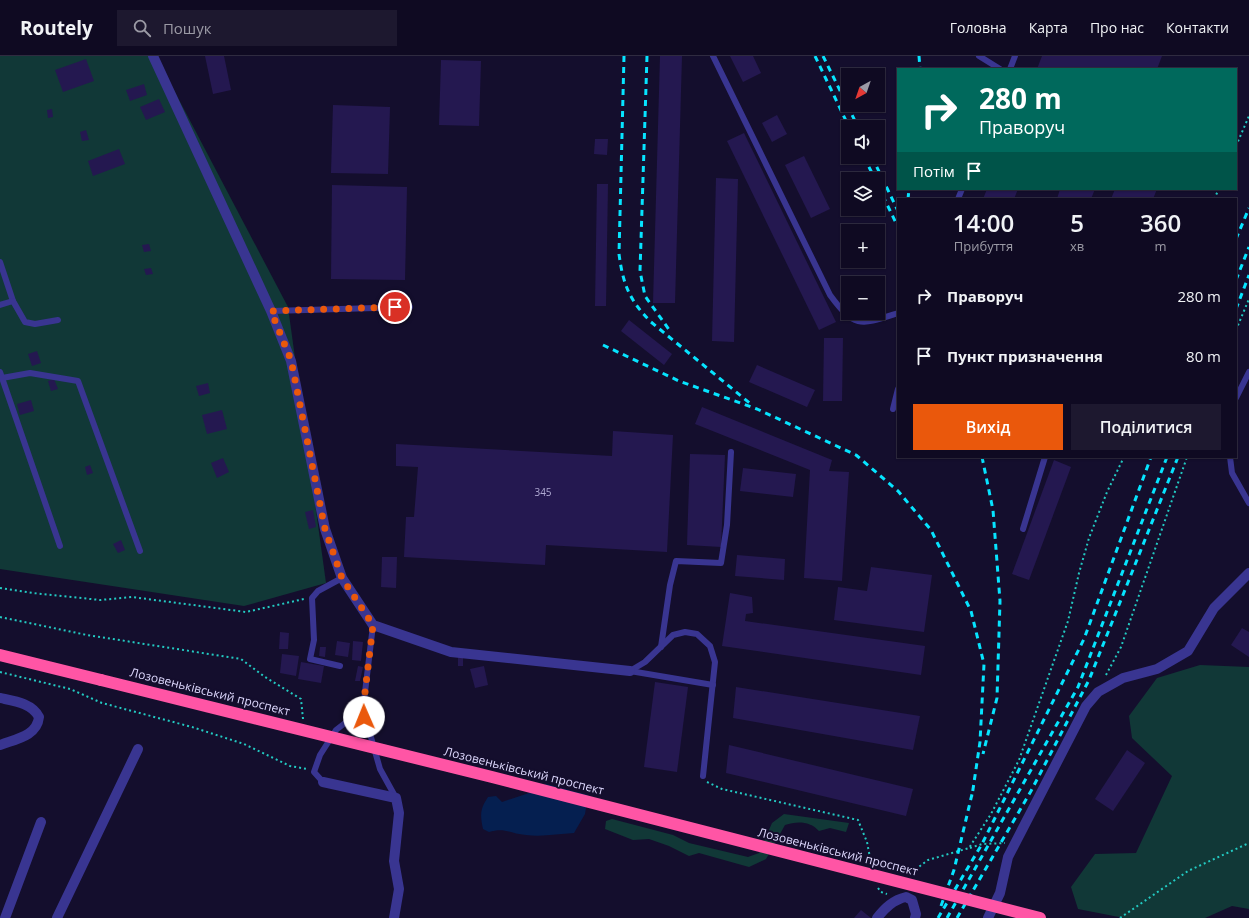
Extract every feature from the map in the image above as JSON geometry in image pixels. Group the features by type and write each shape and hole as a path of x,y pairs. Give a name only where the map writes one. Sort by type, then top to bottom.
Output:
{"highway":[{"name":"Лозовеньківський проспект","path":"0,655 492,777 1040,918"}],"street":[{"path":"153,56 271,311 291,360 325,529 342,578 373,625 451,652 630,671"},
{"path":"988,918 1000,893 1008,857 1086,706 1098,692 1123,678 1157,669 1188,651 1214,608 1249,574"},
{"path":"0,698 23,704 37,713 40,717 35,729 30,734 0,745"},
{"path":"57,918 138,749"},
{"path":"323,782 396,798 399,813 394,861 399,888 394,918"},
{"path":"5,918 41,822"},
{"path":"877,918 885,908 898,899 906,897 912,900 916,914 915,918"}],"lane":[{"path":"713,56 830,295 841,310 860,323 871,322 897,313"},
{"path":"979,56 998,68"},
{"path":"1010,68 1015,56"},
{"path":"0,262 13,301 25,322 35,324 58,320"},
{"path":"0,305 13,301"},
{"path":"271,311 410,306"},
{"path":"1237,396 1249,372"},
{"path":"60,546 1,375 30,373 78,381 140,551"},
{"path":"893,409 897,393"},
{"path":"661,647 670,585 676,561 721,563 727,525 731,452"},
{"path":"1023,529 1045,458"},
{"path":"1230,458 1232,473 1249,502"},
{"path":"340,666 310,659 314,640 312,598 318,591 342,578"},
{"path":"373,625 363,709 380,770 396,798"},
{"path":"630,671 645,662 672,634 685,632 697,634 710,646 714,662 713,685 703,776"},
{"path":"630,671 713,685"},
{"path":"323,782 314,772 320,755 336,730 363,709"}],"path":[{"path":"1237,144 1249,116"},
{"path":"1237,328 1249,299"},
{"path":"968,848 991,814 1019,760 1068,621 1078,572 1089,538 1106,492 1123,458"},
{"path":"1098,692 1121,646 1187,458"},
{"path":"0,588 100,600 132,597 246,612 312,598"},
{"path":"0,617 87,635 241,659 265,677 301,700 304,724"},
{"path":"0,672 70,689 102,703 192,727 244,744 290,766 314,772"},
{"path":"703,776 707,783 722,789 858,820"},
{"path":"911,879 920,866 928,860 982,844 1015,843"},
{"path":"1120,918 1188,871 1249,843"}],"green space":[{"path":"0,56 156,56 288,307 326,583 244,606 0,569"},
{"path":"1200,665 1249,667 1249,909 1232,906 1205,918 1124,918 1078,909 1071,887 1095,854 1136,853 1172,776 1132,738 1129,716 1157,678"},
{"path":"784,814 849,823 846,832 830,828 819,831 812,825 803,823 785,825 766,859 749,867 699,853 689,856 669,846 649,839 633,840 605,829 606,821 612,819 673,835 689,843 748,857 759,853 772,823"}],"water":[{"path":"546,784 588,795 585,814 574,833 532,836 504,830 489,832 483,829 481,812 488,797 496,796 502,802 532,792"}],"building":[{"path":"205,56 224,56 231,90 213,94"},
{"path":"660,56 682,56 675,303 653,303"},
{"path":"730,56 753,56 761,73 743,82"},
{"path":"1042,56 1162,56 1157,68 1037,68"},
{"path":"86,59 94,81 63,92 55,70"},
{"path":"441,60 481,61 479,126 439,125"},
{"path":"144,84 147,95 130,101 126,90"},
{"path":"159,99 165,112 146,120 140,107"},
{"path":"333,105 390,107 388,174 331,173"},
{"path":"52,109 53,117 48,118 47,110"},
{"path":"777,115 787,134 772,142 762,123"},
{"path":"86,130 89,140 82,141 80,132"},
{"path":"744,133 836,322 819,330 727,141"},
{"path":"595,139 608,139 607,155 594,154"},
{"path":"119,149 125,164 93,176 88,161"},
{"path":"804,156 830,209 811,218 785,165"},
{"path":"716,178 738,179 734,342 712,341"},
{"path":"597,184 608,184 606,306 595,306"},
{"path":"332,185 407,187 405,280 331,279"},
{"path":"987,190 1018,190 1014,198 983,198"},
{"path":"1060,190 1095,190 1091,198 1057,198"},
{"path":"1115,190 1157,190 1153,198 1111,198"},
{"path":"149,244 151,251 144,252 142,245"},
{"path":"151,268 153,274 146,275 144,269"},
{"path":"629,320 672,354 664,365 621,331"},
{"path":"824,338 843,338 842,401 823,401"},
{"path":"37,351 41,363 32,366 28,354"},
{"path":"757,365 815,390 807,407 749,382"},
{"path":"54,379 58,389 51,391 48,381"},
{"path":"208,383 210,393 199,396 196,386"},
{"path":"31,400 34,411 20,415 17,404"},
{"path":"702,407 832,460 829,471 849,472 842,581 804,578 810,470 695,424"},
{"path":"222,410 227,429 207,434 202,415"},
{"path":"613,431 673,435 667,552 546,545 545,565 404,557 406,517 414,517 418,467 396,466 396,444 612,456"},
{"path":"690,454 725,455 721,547 687,545"},
{"path":"223,458 229,472 217,478 211,463"},
{"path":"1054,460 1071,467 1029,580 1012,574"},
{"path":"90,465 93,473 87,475 85,467"},
{"path":"743,468 796,474 793,497 740,491"},
{"path":"313,510 316,527 309,529 305,512"},
{"path":"121,540 125,550 118,553 113,544"},
{"path":"737,555 785,559 784,580 735,576"},
{"path":"382,557 397,557 396,588 381,587"},
{"path":"871,567 932,575 924,632 834,620 838,587 867,591"},
{"path":"730,593 752,597 753,613 746,614 745,621 925,646 921,675 722,646"},
{"path":"1242,628 1249,632 1249,657 1231,645"},
{"path":"280,632 289,633 288,649 279,649"},
{"path":"337,641 350,643 348,657 335,655"},
{"path":"353,641 363,642 361,661 352,660"},
{"path":"320,647 326,647 325,657 319,656"},
{"path":"282,654 299,656 296,676 280,673"},
{"path":"458,657 463,658 463,666 458,666"},
{"path":"301,662 324,666 321,683 298,679"},
{"path":"358,666 363,667 360,681 355,681"},
{"path":"484,666 488,685 475,688 470,669"},
{"path":"655,682 688,687 677,772 644,767"},
{"path":"736,687 920,716 913,750 733,718"},
{"path":"729,745 913,789 906,816 726,773"},
{"path":"1127,750 1145,763 1113,811 1095,799"},
{"path":"861,910 871,918 854,918"}],"railway":[{"path":"624,56 619,254 625,283 632,299 651,322 752,405"},
{"path":"647,56 640,271 645,296 670,331"},
{"path":"815,56 846,120"},
{"path":"823,56 855,120"},
{"path":"919,56 920,68"},
{"path":"868,164 872,172"},
{"path":"875,164 897,209"},
{"path":"908,198 909,190"},
{"path":"885,200 897,225"},
{"path":"1237,237 1249,208"},
{"path":"1237,277 1249,247"},
{"path":"1237,306 1249,275"},
{"path":"603,345 679,381 757,409 856,455 898,491 931,530 971,611 984,664 980,742 972,796"},
{"path":"982,458 993,510 1000,601 997,698 983,754"},
{"path":"938,918 982,844 1084,639 1151,458"},
{"path":"947,918 1078,687 1167,458"},
{"path":"957,918 1031,791 1089,680 1178,458"},
{"path":"941,906 954,870 973,790"}],"route":[{"path":"364,717 363,709 373,625 342,578 325,529 314,466 299,403 291,360 271,311 395,307"}]}
